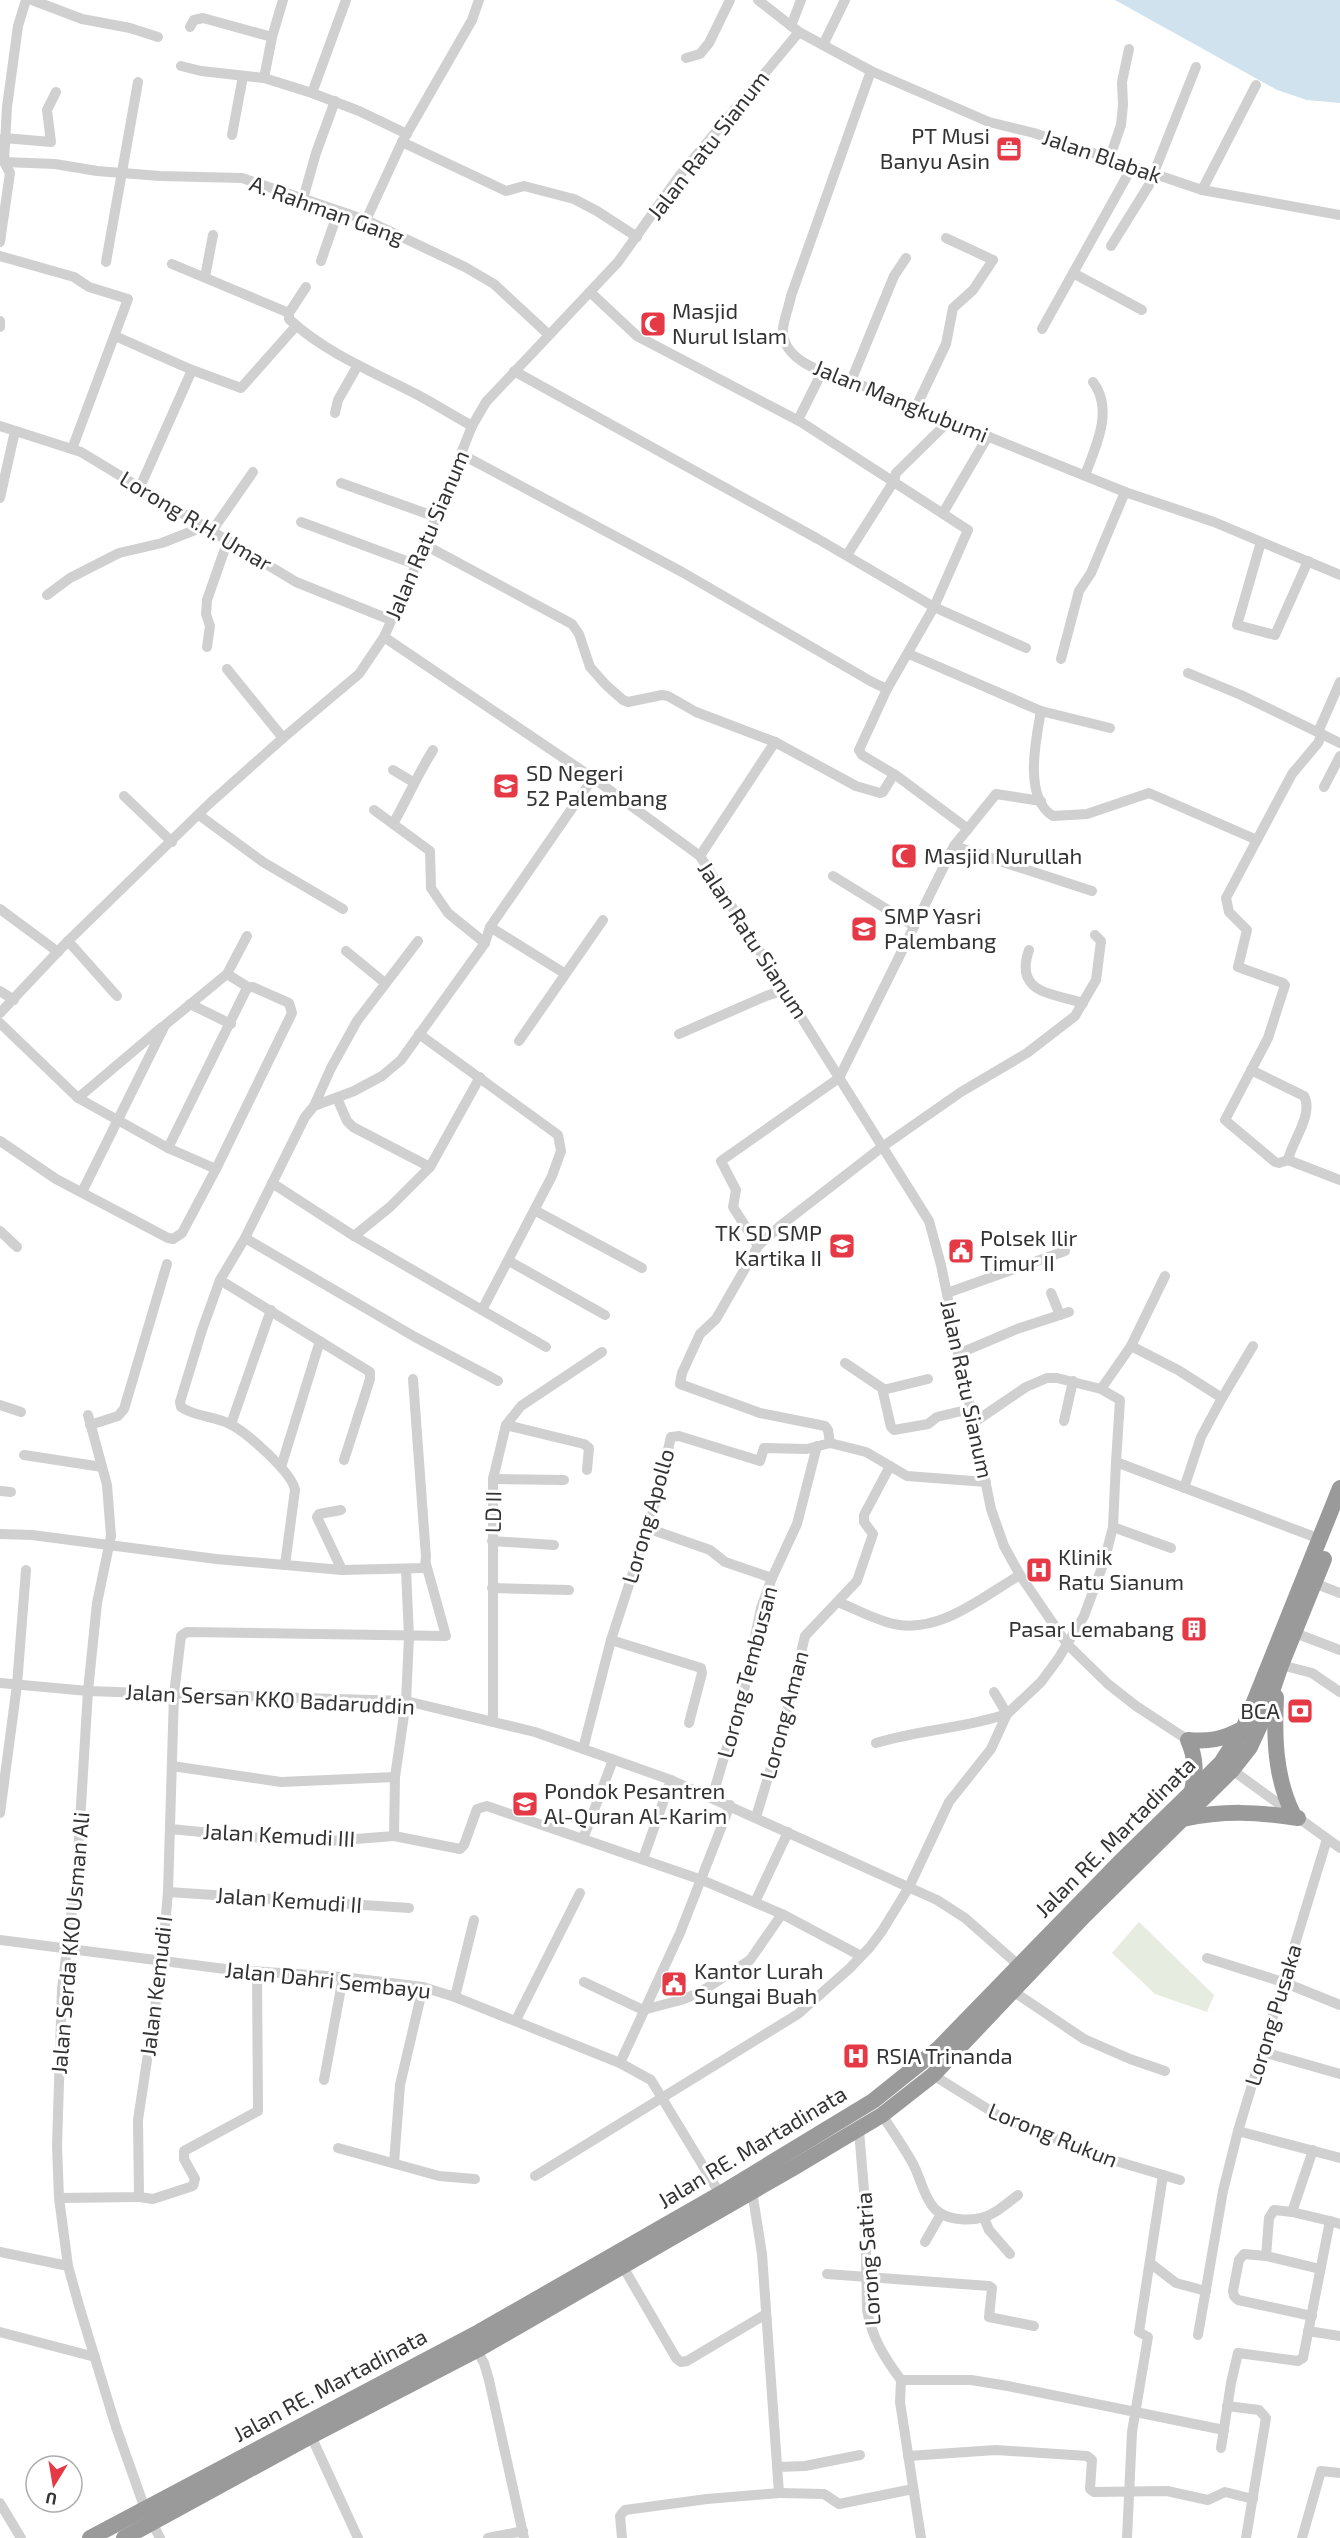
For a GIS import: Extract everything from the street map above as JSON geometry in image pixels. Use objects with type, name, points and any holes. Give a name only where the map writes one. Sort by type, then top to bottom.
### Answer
[{"type":"highway","name":"Jalan RE. Martadinata","points":[[90,2538],[152,2523],[723,2200],[895,2085],[938,2049],[1025,1971],[1192,1791],[1226,1766],[1244,1727],[1340,1488]]},
{"type":"highway","points":[[124,2538],[311,2436],[473,2343],[622,2265],[723,2200],[752,2191],[859,2130],[933,2075],[1014,1992],[1025,1971],[1183,1819],[1226,1766],[1257,1735],[1279,1672],[1340,1519]]},
{"type":"highway","points":[[1279,1672],[1277,1767],[1283,1794],[1295,1816]]},
{"type":"highway","points":[[1192,1791],[1196,1766],[1195,1755],[1188,1740],[1209,1741],[1227,1737],[1244,1727]]},
{"type":"highway","points":[[1183,1819],[1228,1812],[1295,1816]]},
{"type":"street","points":[[0,242],[10,173],[4,162],[3,108],[18,26],[26,0]]},
{"type":"street","points":[[33,0],[82,19],[130,28],[158,37]]},
{"type":"street","points":[[264,78],[272,37],[283,0]]},
{"type":"street","points":[[312,93],[345,0]]},
{"type":"street","points":[[366,220],[405,138],[472,20],[479,0]]},
{"type":"street","points":[[686,58],[700,54],[709,43],[730,0]]},
{"type":"street","name":"Jalan Blabak","points":[[758,0],[795,29],[871,71],[989,122],[1034,133],[1202,190],[1334,214]]},
{"type":"street","name":"Jalan Ratu Sianum","points":[[801,0],[795,29],[680,175],[637,237],[590,292],[486,402],[472,426],[417,565],[384,637],[593,778],[700,856],[929,1221],[947,1293],[996,1527],[1020,1575],[1067,1644],[1108,1684],[1136,1706],[1188,1740]]},
{"type":"street","points":[[823,45],[845,0]]},
{"type":"street","points":[[190,27],[194,20],[203,18],[272,37]]},
{"type":"street","points":[[1109,160],[1121,125],[1122,82],[1129,49]]},
{"type":"street","points":[[181,66],[264,78],[335,101],[506,191],[524,186],[574,199],[637,237]]},
{"type":"street","points":[[1111,246],[1145,193],[1196,67]]},
{"type":"street","name":"Jalan Mangkubumi","points":[[871,71],[791,296],[783,332],[790,350],[798,359],[822,372],[851,381],[1125,492],[1214,522],[1340,575]]},
{"type":"street","points":[[232,135],[243,76]]},
{"type":"street","points":[[106,262],[124,172],[138,82]]},
{"type":"street","points":[[1202,190],[1256,85]]},
{"type":"street","points":[[4,138],[51,142],[47,110],[56,92]]},
{"type":"street","points":[[303,199],[316,153],[335,101]]},
{"type":"street","name":"A. Rahman Gang","points":[[4,162],[56,164],[97,171],[160,176],[242,178],[366,220],[465,267],[494,284],[548,334]]},
{"type":"street","points":[[1042,329],[1132,168]]},
{"type":"street","points":[[321,261],[338,212]]},
{"type":"street","points":[[205,277],[213,235]]},
{"type":"street","points":[[916,407],[946,344],[953,308],[973,290],[993,260],[946,238]]},
{"type":"street","points":[[0,256],[74,277],[89,286],[127,298],[128,302],[72,449]]},
{"type":"street","points":[[851,381],[894,276],[906,258]]},
{"type":"street","points":[[172,264],[289,313]]},
{"type":"street","points":[[1073,273],[1142,310]]},
{"type":"street","points":[[306,287],[289,313],[289,319],[296,326],[358,365],[418,395],[472,426]]},
{"type":"street","points":[[590,292],[636,336],[798,420],[943,513],[968,532],[934,607],[887,689],[859,752],[894,774],[968,829]]},
{"type":"street","points":[[0,321],[0,327]]},
{"type":"street","points":[[115,336],[192,370],[241,388],[296,326]]},
{"type":"street","points":[[335,413],[338,400],[358,365]]},
{"type":"street","points":[[140,487],[192,370]]},
{"type":"street","points":[[514,371],[846,555],[934,607],[1026,648]]},
{"type":"street","points":[[798,420],[822,372]]},
{"type":"street","points":[[1085,475],[1102,423],[1102,399],[1093,382]]},
{"type":"street","points":[[846,555],[894,481],[896,473],[949,421]]},
{"type":"street","name":"Lorong R.H. Umar","points":[[0,426],[81,452],[296,582],[391,620]]},
{"type":"street","points":[[0,498],[15,431]]},
{"type":"street","points":[[943,513],[988,436]]},
{"type":"street","points":[[460,454],[682,572],[887,689]]},
{"type":"street","points":[[47,595],[70,578],[119,553],[209,529],[254,472]]},
{"type":"street","points":[[341,483],[436,517]]},
{"type":"street","points":[[1060,659],[1082,583],[1091,573],[1125,492]]},
{"type":"street","points":[[301,522],[417,565]]},
{"type":"street","points":[[207,647],[210,626],[206,614],[207,600],[228,540]]},
{"type":"street","points":[[1261,542],[1237,625],[1275,635],[1308,561]]},
{"type":"street","points":[[425,545],[572,624],[579,634],[590,667],[623,700],[628,702],[665,695],[696,712],[775,742],[856,786],[880,793],[883,792],[894,774]]},
{"type":"street","points":[[0,1013],[68,941],[199,815],[283,738],[359,674],[384,637]]},
{"type":"street","points":[[909,654],[1041,711],[1110,728]]},
{"type":"street","points":[[227,669],[283,738]]},
{"type":"street","points":[[1188,673],[1241,695],[1340,743]]},
{"type":"street","points":[[1340,682],[1318,743],[1292,774],[1226,898],[1226,907],[1229,912],[1247,930],[1237,965],[1283,982],[1285,985],[1273,1027],[1225,1120],[1275,1162],[1288,1160],[1340,1180]]},
{"type":"street","points":[[1041,711],[1033,753],[1036,787],[1047,812],[1053,816],[1087,814],[1149,793],[1257,840]]},
{"type":"street","points":[[700,856],[775,742]]},
{"type":"street","points":[[393,824],[408,798],[413,782],[433,750]]},
{"type":"street","points":[[1324,788],[1340,756]]},
{"type":"street","points":[[393,770],[413,782]]},
{"type":"street","points":[[314,1106],[337,1098],[382,1076],[401,1060],[485,942],[490,927],[593,778]]},
{"type":"street","points":[[758,1246],[733,1207],[736,1190],[721,1161],[839,1078],[954,846],[996,794],[1041,801]]},
{"type":"street","points":[[124,796],[172,842]]},
{"type":"street","points":[[374,810],[430,850],[430,888],[448,913],[485,942]]},
{"type":"street","points":[[199,815],[263,862],[343,909]]},
{"type":"street","points":[[954,846],[1092,891]]},
{"type":"street","points":[[833,876],[914,926]]},
{"type":"street","points":[[0,909],[58,952]]},
{"type":"street","points":[[519,1041],[564,973],[603,920]]},
{"type":"street","points":[[490,927],[564,973]]},
{"type":"street","points":[[830,1443],[825,1426],[760,1413],[679,1382],[700,1334],[716,1319],[758,1246],[780,1226],[882,1147],[961,1092],[1027,1053],[1075,1016],[1095,983],[1100,964],[1101,941],[1095,935]]},
{"type":"street","points":[[78,1098],[227,974],[247,936]]},
{"type":"street","points":[[68,941],[117,996]]},
{"type":"street","points":[[285,1565],[294,1484],[281,1467],[231,1424],[181,1407],[180,1402],[220,1280],[245,1238],[301,1122],[314,1106],[357,1021],[418,941]]},
{"type":"street","points":[[1029,950],[1024,964],[1025,976],[1030,984],[1083,1003]]},
{"type":"street","points":[[346,951],[385,983]]},
{"type":"street","points":[[0,1141],[56,1179],[168,1238],[173,1239],[182,1233],[292,1013],[289,1003],[253,987],[248,987],[227,974]]},
{"type":"street","points":[[168,1148],[248,987]]},
{"type":"street","points":[[679,1034],[785,990]]},
{"type":"street","points":[[0,991],[14,1000]]},
{"type":"street","points":[[190,1004],[231,1023]]},
{"type":"street","points":[[0,1023],[78,1098],[168,1148],[216,1169]]},
{"type":"street","points":[[82,1192],[119,1122],[165,1025]]},
{"type":"street","points":[[419,1034],[558,1135],[561,1140],[561,1151],[536,1211],[482,1310]]},
{"type":"street","points":[[1251,1070],[1304,1096],[1308,1102],[1288,1160]]},
{"type":"street","points":[[354,1236],[390,1207],[430,1167],[480,1077]]},
{"type":"street","points":[[337,1098],[353,1127],[430,1167]]},
{"type":"street","points":[[272,1183],[354,1236],[546,1347]]},
{"type":"street","points":[[536,1211],[642,1268]]},
{"type":"street","points":[[0,1231],[17,1247]]},
{"type":"street","points":[[245,1238],[415,1337],[498,1381]]},
{"type":"street","points":[[947,1293],[1065,1251]]},
{"type":"street","points":[[509,1261],[605,1315]]},
{"type":"street","name":"Jalan Serda KKO Usman Ali","points":[[152,2523],[95,2357],[68,2266],[59,2198],[59,2062],[65,1949],[77,1870],[88,1690],[97,1603],[111,1536],[109,1505],[102,1467],[89,1420],[118,1416],[123,1412],[167,1264]]},
{"type":"street","points":[[1101,1389],[1131,1346],[1165,1276]]},
{"type":"street","points":[[220,1280],[370,1374],[344,1460]]},
{"type":"street","points":[[958,1354],[1017,1329],[1064,1314],[1052,1293]]},
{"type":"street","points":[[231,1424],[271,1310]]},
{"type":"street","points":[[281,1467],[320,1341]]},
{"type":"street","points":[[1131,1346],[1178,1370],[1222,1398]]},
{"type":"street","points":[[1184,1488],[1201,1437],[1253,1346]]},
{"type":"street","name":"LD II","points":[[493,1722],[493,1479],[506,1425],[521,1406],[602,1352]]},
{"type":"street","points":[[845,1363],[883,1390],[891,1427],[894,1430],[928,1424],[937,1417],[970,1409]]},
{"type":"street","points":[[535,2176],[798,2014],[861,1956],[882,1931],[909,1887],[949,1802],[992,1749],[1007,1714],[1041,1682],[1067,1644],[1094,1592],[1113,1527],[1120,1400],[1101,1389],[1058,1378],[1038,1380],[973,1423]]},
{"type":"street","points":[[0,1534],[32,1535],[109,1546],[342,1570],[423,1568],[426,1564],[413,1379]]},
{"type":"street","points":[[883,1390],[928,1379]]},
{"type":"street","points":[[1064,1421],[1073,1382]]},
{"type":"street","points":[[0,1406],[21,1412]]},
{"type":"street","points":[[506,1425],[584,1444],[589,1448],[587,1470]]},
{"type":"street","name":"Lorong Apollo","points":[[583,1749],[611,1640],[647,1528],[673,1436],[760,1461],[764,1448],[796,1449],[817,1446]]},
{"type":"street","points":[[817,1446],[830,1443],[866,1452],[908,1476],[986,1482]]},
{"type":"street","name":"Lorong Tembusan","points":[[712,1798],[745,1686],[761,1608],[797,1524],[817,1446]]},
{"type":"street","points":[[24,1455],[102,1467]]},
{"type":"street","points":[[1116,1462],[1320,1539]]},
{"type":"street","name":"Lorong Aman","points":[[756,1817],[783,1728],[805,1636],[861,1574],[873,1534],[864,1522],[864,1515],[890,1466]]},
{"type":"street","points":[[493,1479],[564,1480]]},
{"type":"street","points":[[340,1510],[319,1514],[318,1517],[342,1570]]},
{"type":"street","points":[[1113,1527],[1171,1548]]},
{"type":"street","points":[[647,1528],[710,1550],[725,1562],[772,1578]]},
{"type":"street","points":[[492,1541],[554,1545]]},
{"type":"street","name":"Jalan Kemudi I","points":[[139,2197],[137,2132],[162,1961],[171,1829],[174,1694],[182,1634],[187,1632],[446,1636],[426,1564]]},
{"type":"street","points":[[0,1813],[17,1685],[26,1570]]},
{"type":"street","points":[[394,1836],[395,1777],[406,1701],[409,1637],[406,1570]]},
{"type":"street","points":[[838,1602],[893,1624],[921,1626],[946,1619],[1020,1575]]},
{"type":"street","points":[[1314,1583],[1340,1593]]},
{"type":"street","points":[[492,1588],[569,1590]]},
{"type":"street","points":[[1295,1633],[1340,1650]]},
{"type":"street","points":[[611,1640],[701,1668],[702,1673],[689,1723]]},
{"type":"street","points":[[1279,1672],[1312,1673],[1340,1692]]},
{"type":"street","name":"Jalan Sersan KKO Badaruddin","points":[[0,1683],[174,1694],[406,1701],[535,1731],[671,1780],[937,1900],[964,1918],[1025,1971]]},
{"type":"street","points":[[994,1692],[1007,1714]]},
{"type":"street","points":[[876,1743],[916,1733],[972,1724],[1007,1714]]},
{"type":"street","points":[[613,1760],[583,1839],[702,1880],[782,1914],[861,1956]]},
{"type":"street","points":[[172,1766],[281,1782],[395,1777]]},
{"type":"street","points":[[1226,1766],[1340,1848]]},
{"type":"street","points":[[643,1859],[671,1780]]},
{"type":"street","points":[[620,2063],[702,1880],[730,1805]]},
{"type":"street","name":"Jalan Kemudi III","points":[[171,1829],[281,1840],[330,1841],[394,1836],[460,1849],[464,1845],[475,1812],[483,1806],[583,1839]]},
{"type":"street","points":[[754,1902],[788,1832]]},
{"type":"street","name":"Lorong Pusaka","points":[[1206,2291],[1223,2192],[1238,2130],[1327,1839]]},
{"type":"street","name":"Jalan Kemudi II","points":[[168,1892],[409,1908]]},
{"type":"street","points":[[516,2020],[580,1893]]},
{"type":"street","points":[[584,1982],[643,2010],[690,1997],[741,1968],[758,1951],[782,1914]]},
{"type":"street","points":[[455,1997],[474,1920]]},
{"type":"street","name":"Jalan Dahri Sembayu","points":[[0,1940],[162,1961],[343,1977],[423,1987],[455,1997],[620,2063],[651,2080],[663,2096],[723,2200]]},
{"type":"street","points":[[1207,1958],[1339,2002]]},
{"type":"street","points":[[59,2198],[139,2197],[153,2199],[192,2186],[195,2179],[184,2159],[184,2151],[258,2111],[257,1971]]},
{"type":"street","points":[[324,2080],[343,1977]]},
{"type":"street","points":[[394,2163],[400,2085],[423,1987]]},
{"type":"street","points":[[1014,1992],[1084,2039],[1122,2056],[1165,2071]]},
{"type":"street","points":[[1263,2052],[1340,2074]]},
{"type":"street","name":"Lorong Rukun","points":[[933,2075],[999,2116],[1100,2156],[1180,2180]]},
{"type":"street","points":[[882,2115],[912,2162],[925,2195],[933,2208],[941,2214],[967,2219],[984,2218],[1017,2195]]},
{"type":"street","name":"Lorong Satria","points":[[859,2130],[865,2203],[867,2310],[874,2339],[901,2380]]},
{"type":"street","points":[[1238,2130],[1340,2158]]},
{"type":"street","points":[[338,2148],[439,2176],[475,2179]]},
{"type":"street","points":[[1292,2212],[1313,2150]]},
{"type":"street","points":[[1127,2538],[1130,2450],[1148,2340],[1148,2336],[1139,2332],[1163,2175]]},
{"type":"street","points":[[752,2191],[762,2254],[778,2493]]},
{"type":"street","points":[[1221,2448],[1238,2353],[1298,2361],[1304,2358],[1320,2269],[1335,2222],[1274,2210],[1271,2214],[1266,2256]]},
{"type":"street","points":[[925,2242],[941,2214]]},
{"type":"street","points":[[984,2218],[989,2230],[1010,2254]]},
{"type":"street","points":[[0,2252],[68,2266]]},
{"type":"street","points":[[1312,2316],[1238,2300],[1234,2296],[1241,2256],[1249,2253],[1320,2269]]},
{"type":"street","points":[[1150,2263],[1176,2283],[1206,2291],[1198,2335]]},
{"type":"street","points":[[622,2265],[676,2358],[681,2362],[687,2361],[766,2314]]},
{"type":"street","points":[[827,2274],[989,2286],[992,2288],[989,2317],[1034,2326]]},
{"type":"street","points":[[1308,2331],[1340,2336]]},
{"type":"street","points":[[0,2332],[95,2357]]},
{"type":"street","points":[[473,2343],[487,2370],[524,2534],[488,2538]]},
{"type":"street","points":[[921,2538],[900,2402],[901,2380],[971,2380],[1224,2430]]},
{"type":"street","points":[[1227,2406],[1259,2410],[1266,2418],[1246,2538]]},
{"type":"street","points":[[311,2436],[358,2538]]},
{"type":"street","points":[[908,2457],[996,2450],[1087,2456],[1092,2460],[1091,2491],[1167,2491],[1208,2500],[1225,2493],[1253,2499]]},
{"type":"street","points":[[777,2467],[805,2466],[860,2455]]},
{"type":"street","points":[[1302,2538],[1321,2470],[1340,2473]]},
{"type":"street","points":[[622,2538],[620,2519],[624,2510],[715,2498],[778,2493],[824,2494],[839,2504],[913,2489]]},
{"type":"street","points":[[0,2502],[21,2538]]},
{"type":"shaded area","points":[[1139,1922],[1214,1995],[1207,2012],[1155,1994],[1112,1953]]},
{"type":"water","points":[[1115,0],[1340,0],[1340,103],[1307,100],[1277,90]]},
{"type":"place","name":"PT Musi Banyu Asin","points":[[1009,149]]},
{"type":"place","name":"Masjid Nurul Islam","points":[[653,324]]},
{"type":"place","name":"SD Negeri 52 Palembang","points":[[506,786]]},
{"type":"place","name":"Masjid Nurullah","points":[[904,856]]},
{"type":"place","name":"SMP Yasri Palembang","points":[[864,929]]},
{"type":"place","name":"TK SD SMP Kartika II","points":[[842,1246]]},
{"type":"place","name":"Polsek Ilir Timur II","points":[[961,1251]]},
{"type":"place","name":"Klinik Ratu Sianum","points":[[1039,1570]]},
{"type":"place","name":"Pasar Lemabang","points":[[1194,1629]]},
{"type":"place","name":"BCA","points":[[1300,1711]]},
{"type":"place","name":"Pondok Pesantren Al-Quran Al-Karim","points":[[525,1804]]},
{"type":"place","name":"Kantor Lurah Sungai Buah","points":[[674,1984]]},
{"type":"place","name":"RSIA Trinanda","points":[[856,2056]]}]
